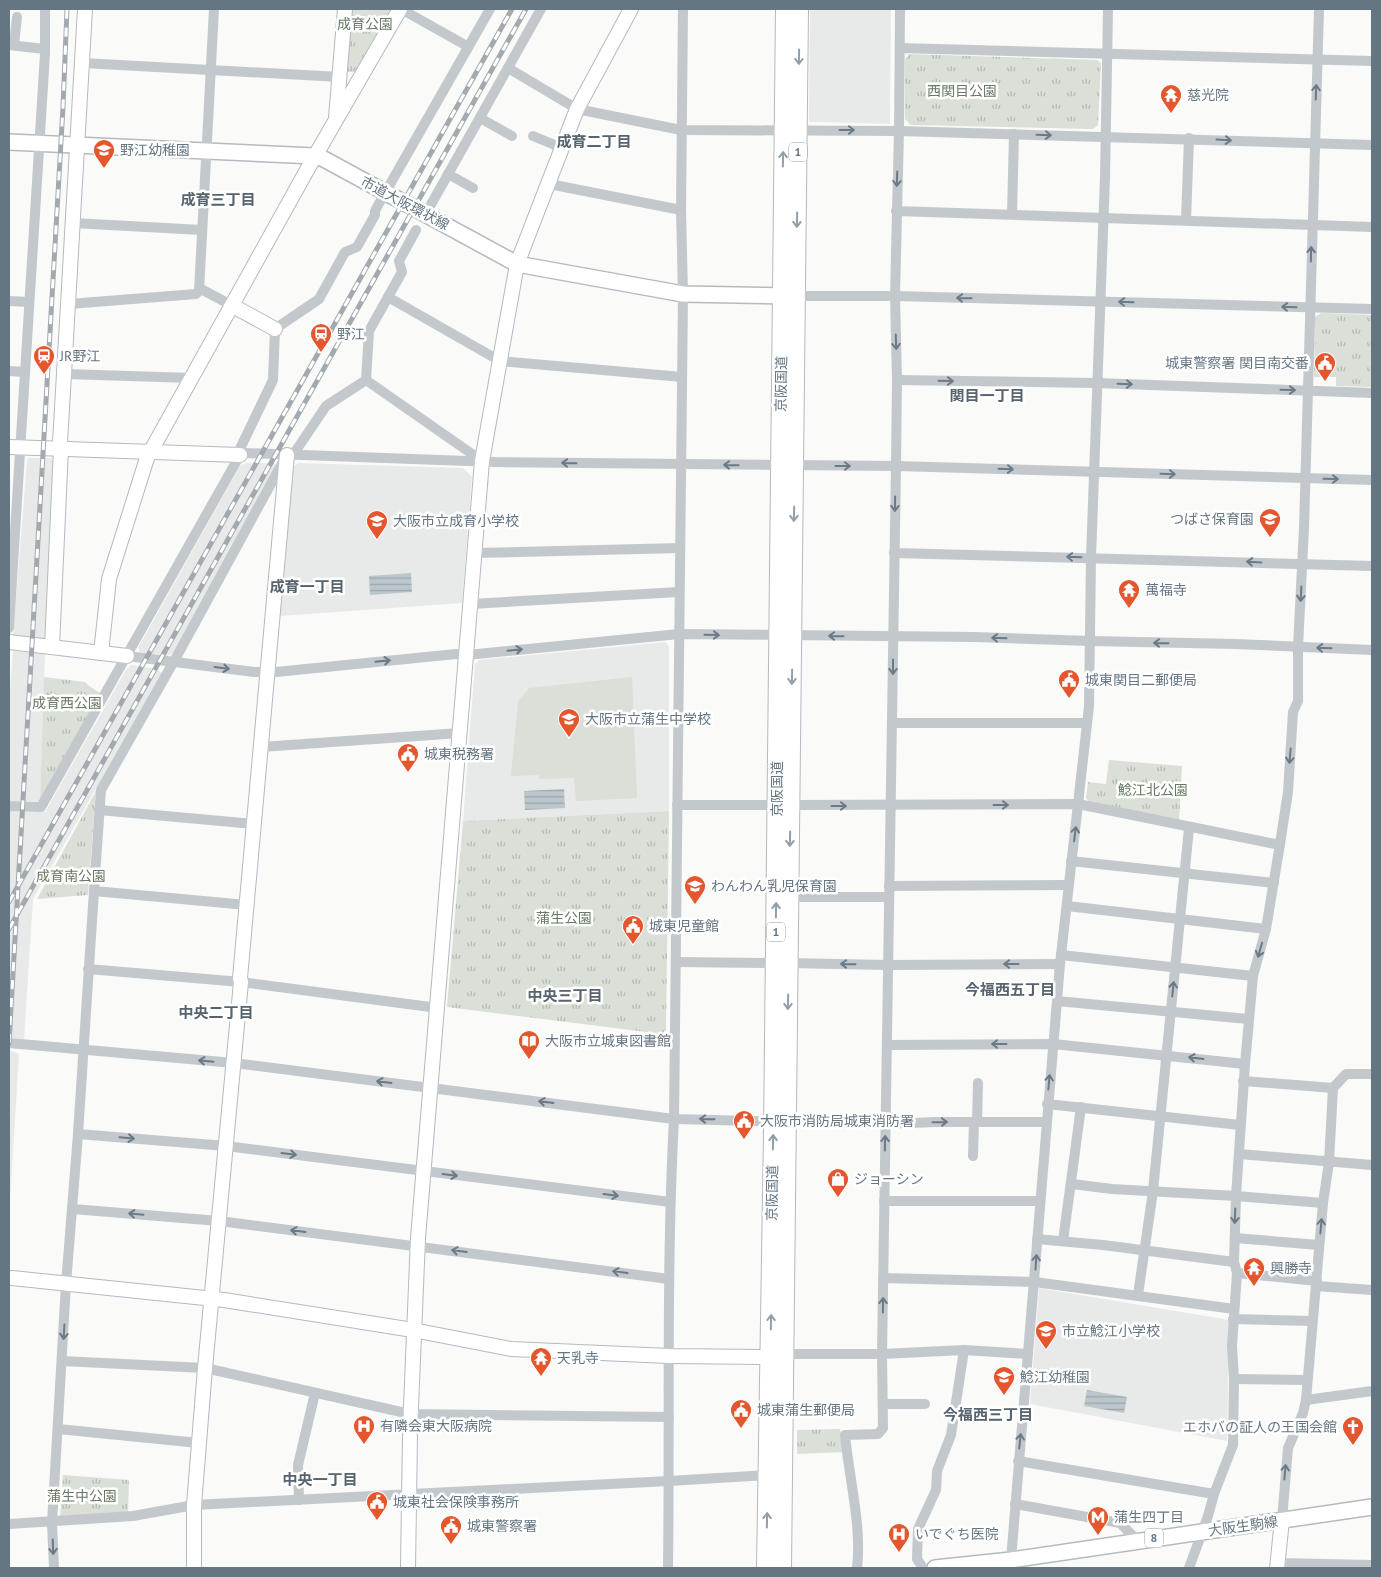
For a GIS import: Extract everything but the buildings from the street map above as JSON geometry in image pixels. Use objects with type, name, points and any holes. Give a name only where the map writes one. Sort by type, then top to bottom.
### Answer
[{"type":"highway","name":"京阪国道","points":[[785,9],[791,130]]},
{"type":"highway","name":"京阪国道","points":[[782,1568],[777,1356],[791,130],[799,9]]},
{"type":"highway","name":"京阪国道","points":[[782,963],[789,898],[784,805]]},
{"type":"highway","name":"京阪国道","points":[[766,1568],[767,1475],[777,1356]]},
{"type":"main road","name":"市道大阪環状線","points":[[9,142],[315,156],[322,158],[517,264],[683,294],[789,296]]},
{"type":"main road","name":"大阪生駒線","points":[[935,1568],[1011,1560],[1372,1507]]},
{"type":"street","points":[[9,628],[15,447],[25,372],[45,49],[45,9]]},
{"type":"street","points":[[52,647],[64,374],[85,9]]},
{"type":"street","points":[[69,304],[196,294],[199,289],[214,9]]},
{"type":"street","points":[[335,123],[345,9]]},
{"type":"street","points":[[101,653],[109,579],[147,458],[315,156],[401,9],[467,46]]},
{"type":"street","points":[[389,186],[467,46],[490,9]]},
{"type":"street","points":[[429,208],[541,9]]},
{"type":"street","points":[[408,1568],[410,1414],[418,1245],[482,461],[517,264],[578,109],[631,9]]},
{"type":"street","points":[[668,1568],[669,1279],[674,1119],[683,294],[681,130],[683,9]]},
{"type":"street","points":[[857,1568],[858,1555],[854,1500],[848,1471],[845,1435],[878,1434],[883,1428],[885,1124],[892,806],[897,380],[894,296],[899,131],[900,9]]},
{"type":"street","points":[[1011,1560],[1014,1504],[1035,1282],[1047,1104],[1060,960],[1088,723],[1091,557],[1103,219],[1108,9]]},
{"type":"street","points":[[1189,1568],[1233,1445],[1234,1379],[1232,1346],[1237,1273],[1234,1262],[1234,1238],[1244,1064],[1252,976],[1266,929],[1274,883],[1288,792],[1293,712],[1298,701],[1298,647],[1303,565],[1319,9]]},
{"type":"street","points":[[17,17],[11,45],[45,49]]},
{"type":"street","points":[[900,48],[1372,61]]},
{"type":"street","points":[[83,64],[340,77]]},
{"type":"street","points":[[508,68],[578,109],[681,130],[899,131],[1190,138],[1372,145]]},
{"type":"street","points":[[480,118],[512,136]]},
{"type":"street","points":[[1012,214],[1014,134]]},
{"type":"street","points":[[532,136],[562,148]]},
{"type":"street","points":[[1186,220],[1190,138]]},
{"type":"street","points":[[448,174],[472,188]]},
{"type":"street","points":[[549,184],[681,210]]},
{"type":"street","points":[[275,329],[319,299],[345,252],[358,247],[382,198]]},
{"type":"street","points":[[896,211],[1372,227]]},
{"type":"street","points":[[74,223],[202,230]]},
{"type":"street","points":[[366,380],[369,331],[402,272],[399,261],[416,230]]},
{"type":"street","points":[[199,289],[275,329]]},
{"type":"street","points":[[789,296],[894,296],[1372,309]]},
{"type":"street","points":[[388,297],[500,361],[682,378]]},
{"type":"street","points":[[9,301],[29,302]]},
{"type":"street","points":[[9,806],[41,807],[127,656],[238,455],[273,380],[275,329]]},
{"type":"street","points":[[9,371],[25,372]]},
{"type":"street","points":[[64,374],[192,378]]},
{"type":"street","points":[[54,1568],[52,1523],[66,1284],[84,1050],[100,790],[290,455],[326,406],[366,380]]},
{"type":"street","points":[[366,380],[482,461]]},
{"type":"street","points":[[897,380],[1096,383],[1372,393]]},
{"type":"street","points":[[15,447],[482,461],[896,466],[1372,480]]},
{"type":"street","points":[[194,1568],[194,1504],[205,1368],[234,1063],[267,672],[290,455]]},
{"type":"street","points":[[475,553],[680,548]]},
{"type":"street","points":[[894,553],[1372,566]]},
{"type":"street","points":[[471,604],[679,592]]},
{"type":"street","points":[[9,642],[267,672],[679,634],[975,637],[1236,644],[1372,650]]},
{"type":"street","points":[[893,723],[1088,723]]},
{"type":"street","points":[[261,747],[460,733]]},
{"type":"street","points":[[677,805],[892,806],[1078,804],[1280,845]]},
{"type":"street","points":[[99,810],[254,824]]},
{"type":"street","points":[[1138,1296],[1153,1192],[1189,828]]},
{"type":"street","points":[[1071,861],[1274,883]]},
{"type":"street","points":[[789,898],[889,891],[1069,885]]},
{"type":"street","points":[[94,891],[247,905]]},
{"type":"street","points":[[1067,906],[1266,929]]},
{"type":"street","points":[[676,962],[888,965],[1060,960],[1175,968],[1252,976]]},
{"type":"street","points":[[88,969],[241,982],[438,1008]]},
{"type":"street","points":[[1057,1001],[1248,1019]]},
{"type":"street","points":[[9,1043],[234,1063],[674,1119],[885,1124],[1046,1122]]},
{"type":"street","points":[[887,1045],[1053,1044],[1244,1064]]},
{"type":"street","points":[[1372,1074],[1346,1074],[1333,1088],[1329,1162],[1323,1203],[1306,1400],[1304,1413],[1288,1448],[1277,1565],[1372,1565]]},
{"type":"street","points":[[1243,1081],[1333,1088]]},
{"type":"street","points":[[973,1156],[978,1083]]},
{"type":"street","points":[[1047,1104],[1240,1125]]},
{"type":"street","points":[[1063,1241],[1081,1107]]},
{"type":"street","points":[[78,1134],[226,1146],[670,1202]]},
{"type":"street","points":[[1239,1154],[1372,1165]]},
{"type":"street","points":[[1072,1184],[1112,1189],[1323,1203]]},
{"type":"street","points":[[884,1201],[1040,1201]]},
{"type":"street","points":[[73,1209],[219,1221],[418,1245],[669,1279]]},
{"type":"street","points":[[1234,1238],[1319,1245]]},
{"type":"street","points":[[1038,1239],[1234,1262]]},
{"type":"street","points":[[1237,1273],[1372,1290]]},
{"type":"street","points":[[10,1278],[212,1298],[413,1330],[511,1349],[669,1356],[882,1354],[964,1350],[1028,1354]]},
{"type":"street","points":[[883,1278],[1035,1282],[1138,1296],[1234,1314],[1312,1321]]},
{"type":"street","points":[[923,1568],[917,1559],[918,1529],[936,1490],[937,1471],[951,1435],[964,1350]]},
{"type":"street","points":[[62,1361],[205,1368],[410,1414],[669,1418]]},
{"type":"street","points":[[1234,1379],[1307,1380]]},
{"type":"street","points":[[1306,1400],[1372,1391]]},
{"type":"street","points":[[299,1500],[298,1465],[315,1393]]},
{"type":"street","points":[[883,1404],[925,1404]]},
{"type":"street","points":[[58,1429],[199,1442]]},
{"type":"street","points":[[1018,1461],[1214,1494]]},
{"type":"street","points":[[9,1524],[52,1523],[133,1516],[194,1504],[767,1475]]},
{"type":"street","points":[[1014,1504],[1120,1523],[1137,1540]]},
{"type":"shaded area","points":[[810,9],[891,9],[890,124],[809,122]]},
{"type":"shaded area","points":[[29,458],[50,458],[54,460],[46,635],[42,640],[13,638],[27,460]]},
{"type":"shaded area","points":[[246,463],[274,463],[276,466],[173,653],[167,656],[138,652],[140,650],[138,648],[240,466]]},
{"type":"shaded area","name":"大阪市立成育小学校","points":[[298,463],[463,468],[472,477],[462,603],[280,616],[293,467]]},
{"type":"shaded area","points":[[411,573],[412,592],[370,595],[369,576]]},
{"type":"shaded area","name":"大阪市立蒲生中学校","points":[[666,642],[669,647],[669,811],[463,821],[475,664],[479,660]]},
{"type":"shaded area","points":[[13,651],[45,654],[40,801],[9,801],[9,702]]},
{"type":"shaded area","points":[[131,665],[159,669],[162,673],[33,899],[24,1039],[9,1038],[9,811],[45,812],[126,670]]},
{"type":"shaded area","points":[[564,789],[565,808],[525,810],[524,791]]},
{"type":"shaded area","points":[[9,1050],[19,1054],[9,1216]]},
{"type":"shaded area","points":[[1039,1288],[1229,1320],[1227,1441],[1030,1404]]},
{"type":"shaded area","points":[[1087,1390],[1127,1397],[1124,1413],[1084,1406]]},
{"type":"green space","name":"成育公園","points":[[352,9],[391,9],[355,72],[346,72]]},
{"type":"green space","name":"西関目公園","points":[[909,54],[1097,60],[1101,63],[1098,125],[1093,129],[911,125],[905,119],[905,60]]},
{"type":"green space","points":[[1321,313],[1372,315],[1372,387],[1336,386],[1336,377],[1314,377],[1315,317]]},
{"type":"green space","name":"成育西公園","points":[[44,677],[85,682],[100,693],[40,801]]},
{"type":"green space","points":[[632,677],[637,798],[576,801],[574,778],[539,779],[539,775],[511,776],[518,702],[529,688]]},
{"type":"green space","name":"鯰江北公園","points":[[1109,760],[1182,766],[1179,822],[1089,802],[1086,798],[1088,782],[1106,784]]},
{"type":"green space","name":"成育南公園","points":[[96,791],[88,895],[37,899]]},
{"type":"green space","name":"蒲生公園","points":[[669,811],[666,1030],[662,1034],[447,1007],[463,821]]},
{"type":"green space","points":[[840,1429],[845,1452],[797,1454],[797,1430]]},
{"type":"green space","name":"蒲生中公園","points":[[63,1475],[129,1480],[128,1513],[60,1517]]},
{"type":"railway","points":[[9,1043],[67,9]]},
{"type":"railway","points":[[9,902],[512,9]]},
{"type":"railway","points":[[9,929],[526,9]]},
{"type":"place","name":"慈光院","points":[[1171,114]]},
{"type":"place","name":"野江幼稚園","points":[[104,169]]},
{"type":"place","name":"野江","points":[[321,353]]},
{"type":"place","name":"JR野江","points":[[44,375]]},
{"type":"place","name":"城東警察署 関目南交番","points":[[1325,382]]},
{"type":"place","name":"つばさ保育園","points":[[1270,538]]},
{"type":"place","name":"大阪市立成育小学校","points":[[377,540]]},
{"type":"place","name":"萬福寺","points":[[1129,609]]},
{"type":"place","name":"城東関目二郵便局","points":[[1069,699]]},
{"type":"place","name":"大阪市立蒲生中学校","points":[[569,738]]},
{"type":"place","name":"城東税務署","points":[[408,773]]},
{"type":"place","name":"わんわん乳児保育園","points":[[695,905]]},
{"type":"place","name":"城東児童館","points":[[633,945]]},
{"type":"place","name":"大阪市立城東図書館","points":[[529,1060]]},
{"type":"place","name":"大阪市消防局城東消防署","points":[[744,1140]]},
{"type":"place","name":"ジョーシン","points":[[838,1198]]},
{"type":"place","name":"興勝寺","points":[[1254,1287]]},
{"type":"place","name":"市立鯰江小学校","points":[[1046,1350]]},
{"type":"place","name":"天乳寺","points":[[541,1377]]},
{"type":"place","name":"鯰江幼稚園","points":[[1004,1396]]},
{"type":"place","name":"城東蒲生郵便局","points":[[741,1429]]},
{"type":"place","name":"有隣会東大阪病院","points":[[364,1445]]},
{"type":"place","name":"エホバの証人の王国会館","points":[[1353,1446]]},
{"type":"place","name":"城東社会保険事務所","points":[[377,1521]]},
{"type":"place","name":"蒲生四丁目","points":[[1098,1536]]},
{"type":"place","name":"城東警察署","points":[[451,1545]]},
{"type":"place","name":"いでぐち医院","points":[[899,1553]]},
{"type":"district","name":"成育二丁目","points":[[594,142]]},
{"type":"district","name":"成育三丁目","points":[[218,200]]},
{"type":"district","name":"関目一丁目","points":[[987,396]]},
{"type":"district","name":"成育一丁目","points":[[307,587]]},
{"type":"district","name":"今福西五丁目","points":[[1010,990]]},
{"type":"district","name":"中央三丁目","points":[[565,996]]},
{"type":"district","name":"中央二丁目","points":[[216,1013]]},
{"type":"district","name":"今福西三丁目","points":[[988,1415]]},
{"type":"district","name":"中央一丁目","points":[[320,1480]]}]
